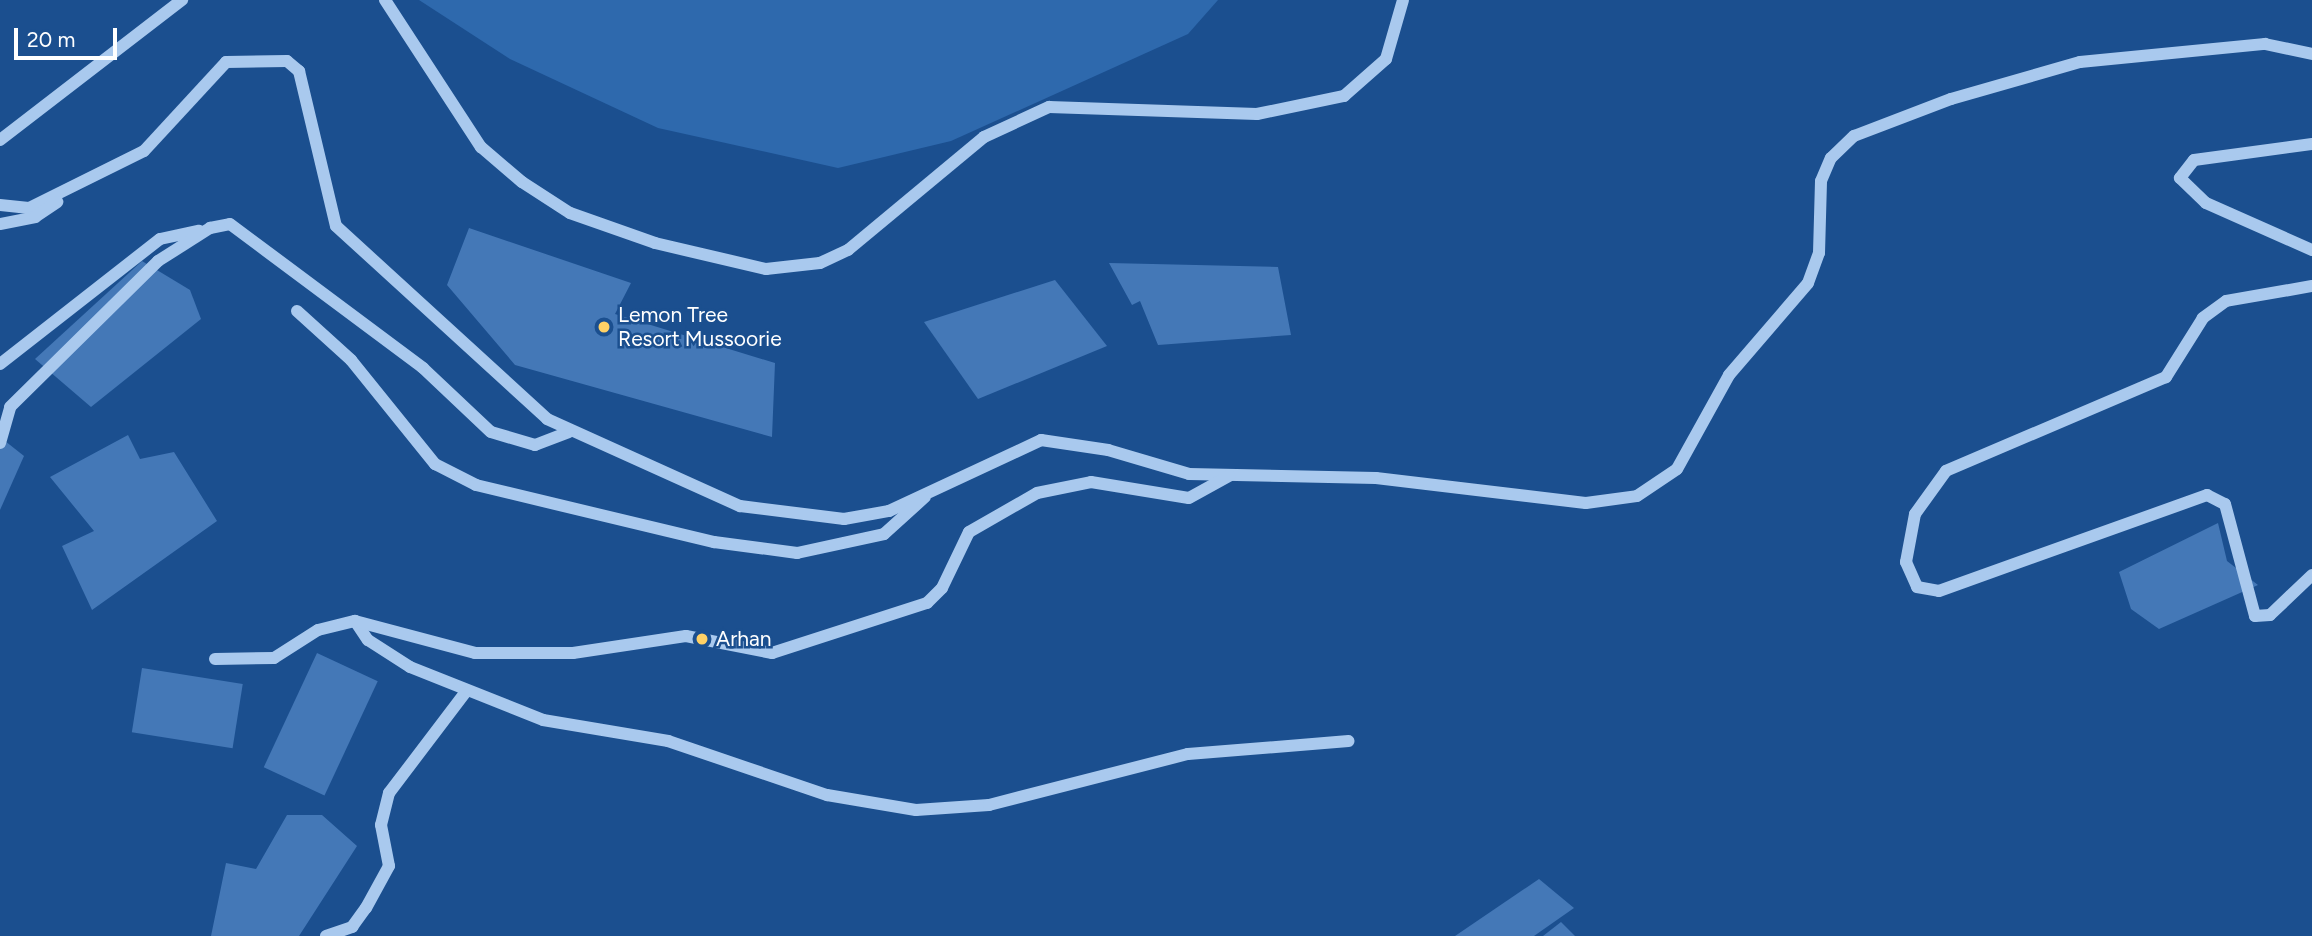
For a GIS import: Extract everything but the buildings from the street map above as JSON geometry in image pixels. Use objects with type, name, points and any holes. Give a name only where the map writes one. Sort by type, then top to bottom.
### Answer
[{"type":"street","points":[[0,140],[182,0]]},
{"type":"street","points":[[385,0],[481,147],[522,182],[570,213],[654,243],[766,268],[820,262],[848,250],[984,136],[1049,107],[1257,114],[1344,96],[1386,59],[1403,0]]},
{"type":"street","points":[[0,205],[29,208],[144,151],[226,62],[287,61],[299,71],[336,226],[527,402],[569,432],[740,506],[794,517],[844,519],[889,511],[1041,440],[1108,450],[1189,474],[1376,478],[1586,503],[1637,496],[1677,469],[1729,375],[1808,283],[1819,253],[1821,181],[1830,158],[1854,136],[1951,99],[2080,62],[2264,44],[2312,54]]},
{"type":"street","points":[[2312,144],[2194,160],[2180,178],[2206,204],[2312,250]]},
{"type":"street","points":[[0,225],[35,217],[80,184]]},
{"type":"street","points":[[0,364],[160,239],[230,225],[252,236],[423,368],[491,432],[535,445],[569,432]]},
{"type":"street","points":[[0,443],[10,407],[158,261],[210,228]]},
{"type":"street","points":[[2312,286],[2226,301],[2203,318],[2166,377],[1946,471],[1915,514],[1906,562],[1917,587],[1939,591],[2207,495],[2225,504],[2250,612],[2270,615],[2312,575]]},
{"type":"street","points":[[297,311],[351,360],[435,464],[476,485],[714,542],[797,553],[884,534],[930,492]]},
{"type":"street","points":[[215,659],[274,658],[318,630],[355,621],[475,653],[573,653],[686,636],[772,653],[928,603],[942,588],[969,532],[1037,493],[1101,482],[1189,498],[1229,476]]},
{"type":"street","points":[[355,621],[380,650],[465,692],[583,730],[700,749],[827,795],[916,810],[989,805],[1188,754],[1348,741]]},
{"type":"street","points":[[326,936],[352,927],[366,908],[389,866],[381,825],[389,793],[465,692]]},
{"type":"shaded area","points":[[419,0],[1218,0],[1188,34],[951,141],[838,168],[658,128],[510,59]]},
{"type":"place","name":"Lemon Tree Resort Mussoorie","points":[[604,327]]},
{"type":"place","name":"Arhan","points":[[702,639]]}]
